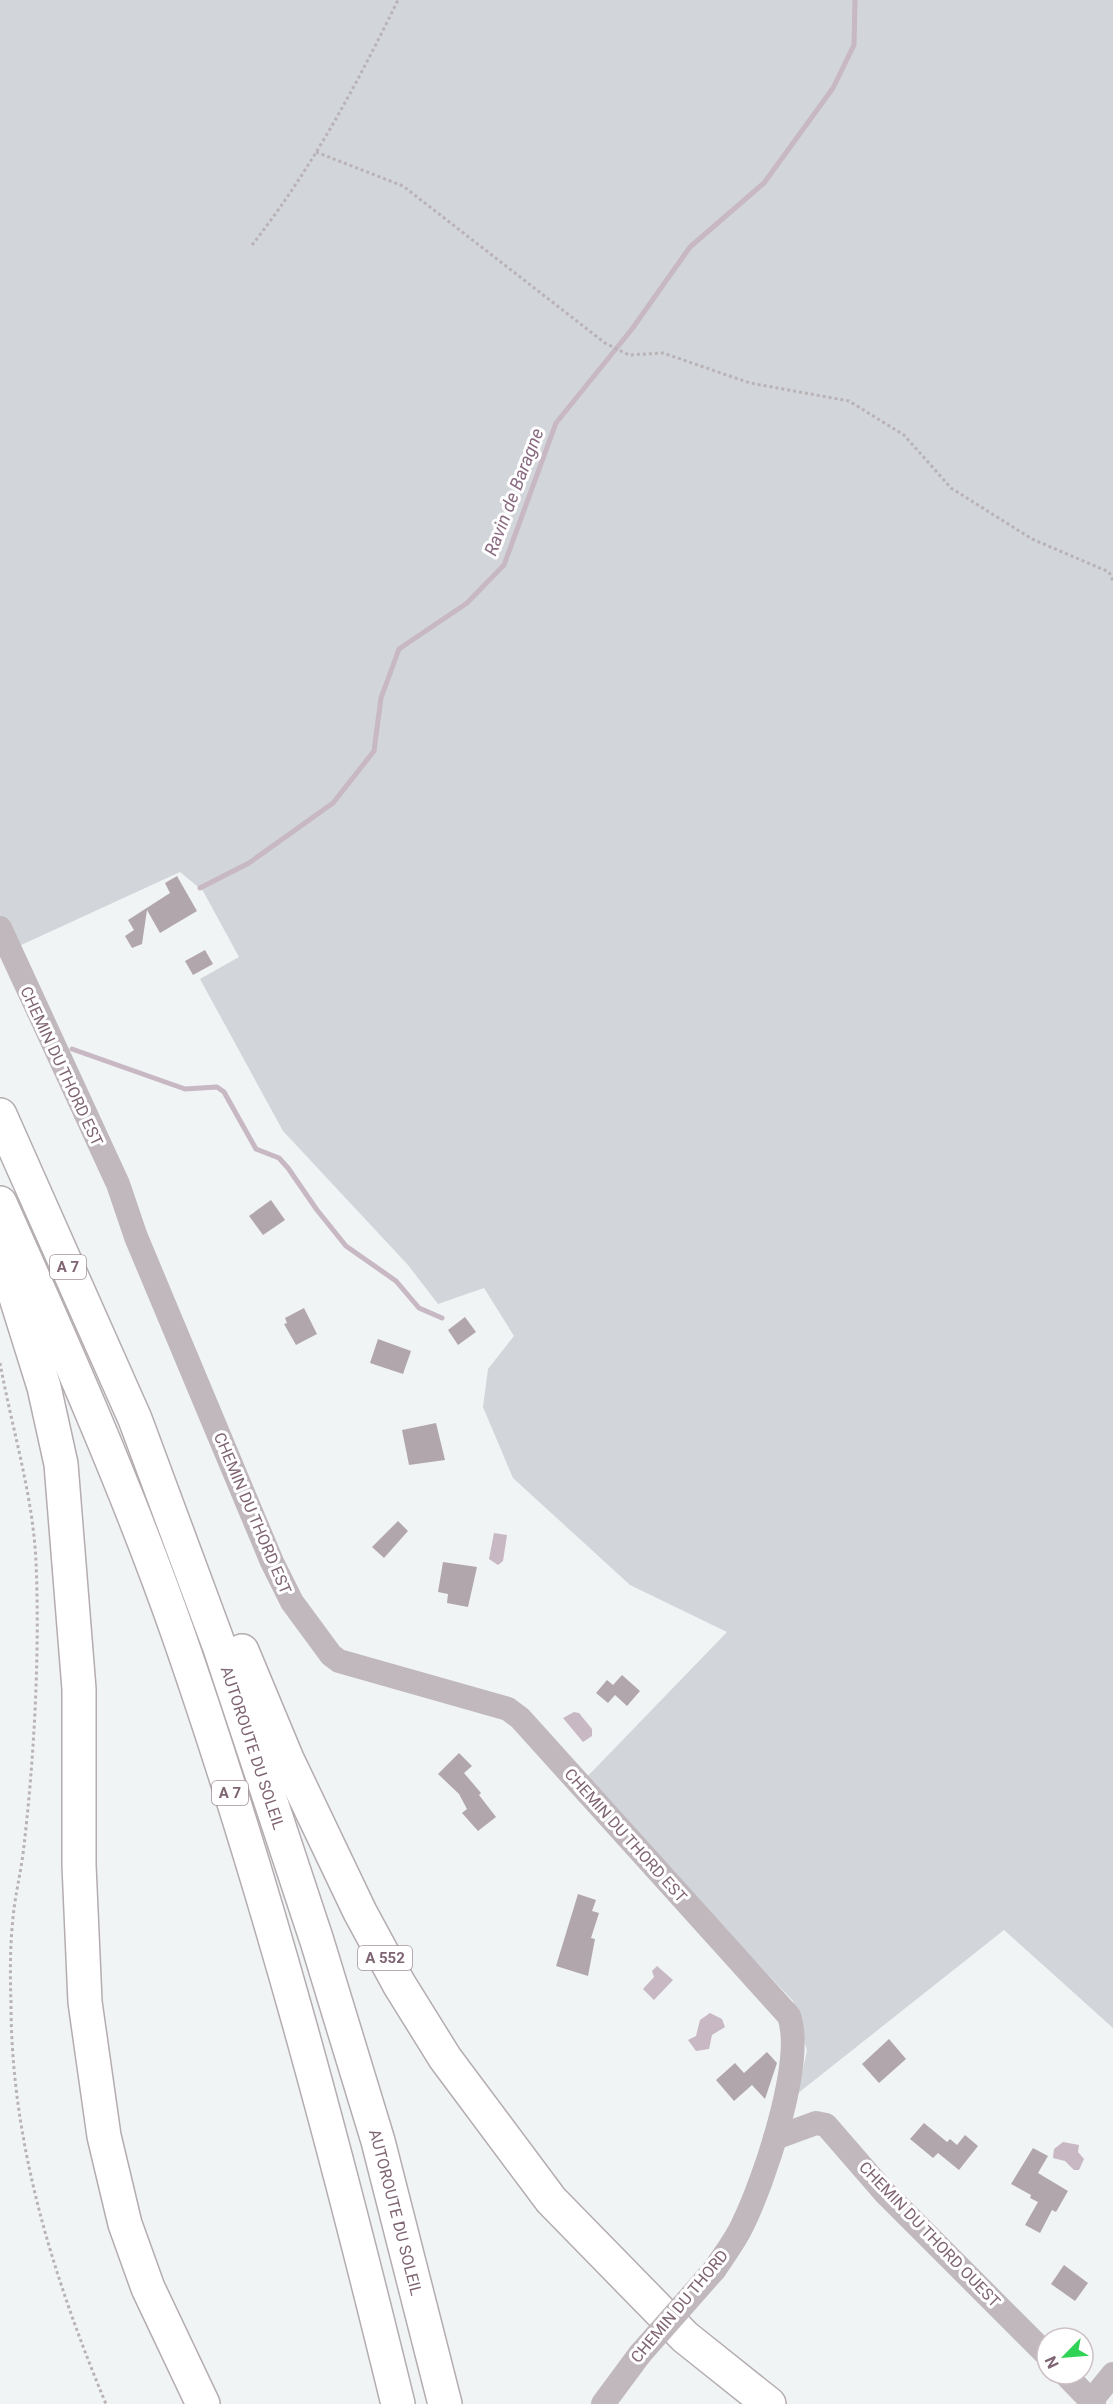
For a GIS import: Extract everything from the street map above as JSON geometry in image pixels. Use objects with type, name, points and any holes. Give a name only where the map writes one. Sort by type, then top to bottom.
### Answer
[{"type":"highway","name":"AUTOROUTE DU SOLEIL","points":[[0,1115],[135,1419],[220,1648],[317,1941],[378,2141],[446,2404]]},
{"type":"highway","name":"A 7","points":[[0,1203],[105,1446],[179,1636],[260,1886],[345,2188],[398,2404]]},
{"type":"highway","points":[[0,1249],[44,1387],[61,1464],[79,1689],[79,1865],[85,2002],[104,2136],[125,2224],[148,2288],[203,2404]]},
{"type":"highway","name":"A 552","points":[[135,1419],[231,1624],[287,1759],[360,1912],[399,1984],[446,2058],[504,2139],[552,2200],[685,2337],[769,2404]]},
{"type":"street","name":"CHEMIN DU THORD EST","points":[[0,928],[118,1184],[136,1237],[292,1602],[331,1655],[339,1661],[508,1709],[520,1718],[776,2001],[789,2016],[794,2039],[775,2138]]},
{"type":"street","name":"CHEMIN DU THORD OUEST","points":[[775,2138],[816,2123],[826,2125],[885,2193],[1035,2343]]},
{"type":"street","name":"CHEMIN DU THORD","points":[[603,2404],[640,2354],[715,2269],[742,2226],[775,2138]]},
{"type":"street","points":[[1077,2386],[1093,2402],[1113,2374]]},
{"type":"path","points":[[252,245],[286,201],[316,152],[398,0]]},
{"type":"path","points":[[316,152],[403,186],[605,343],[629,355],[663,353],[750,382],[849,401],[904,435],[951,488],[1032,539],[1109,572],[1113,581]]},
{"type":"path","points":[[0,1363],[32,1518],[36,1588],[32,1730],[23,1854],[13,1918],[10,2004],[16,2088],[39,2214],[66,2306],[106,2404]]},
{"type":"shaded area","points":[[0,0],[1113,0],[1113,2028],[1004,1930],[797,2094],[807,2051],[793,2001],[584,1780],[727,1632],[630,1585],[513,1478],[483,1407],[488,1369],[514,1336],[484,1288],[438,1304],[408,1265],[283,1131],[200,979],[239,957],[203,891],[180,872],[19,946],[0,958]]},
{"type":"shaded area","points":[[494,1533],[507,1535],[503,1561],[498,1565],[489,1559]]},
{"type":"shaded area","points":[[574,1712],[579,1713],[592,1729],[592,1736],[583,1742],[563,1718]]},
{"type":"shaded area","points":[[657,1966],[673,1980],[654,2000],[643,1989],[654,1977],[652,1971]]},
{"type":"shaded area","points":[[710,2013],[722,2019],[725,2027],[712,2035],[709,2049],[696,2051],[688,2040],[696,2036],[700,2020]]},
{"type":"shaded area","points":[[1063,2142],[1079,2145],[1078,2152],[1084,2159],[1079,2170],[1074,2170],[1065,2161],[1053,2158],[1054,2149]]},
{"type":"building","points":[[177,876],[197,911],[160,933],[147,910],[142,944],[132,948],[125,936],[134,930],[128,920],[170,893],[165,883]]},
{"type":"building","points":[[205,950],[213,964],[193,975],[185,961]]},
{"type":"building","points":[[271,1200],[285,1220],[263,1235],[249,1216]]},
{"type":"building","points":[[304,1308],[317,1334],[296,1345],[284,1324],[287,1323],[285,1318]]},
{"type":"building","points":[[465,1317],[476,1332],[458,1345],[448,1330]]},
{"type":"building","points":[[378,1339],[411,1351],[403,1374],[370,1363]]},
{"type":"building","points":[[436,1423],[445,1460],[409,1465],[402,1430]]},
{"type":"building","points":[[398,1521],[408,1531],[384,1558],[372,1547]]},
{"type":"building","points":[[443,1562],[477,1567],[468,1607],[447,1603],[448,1594],[438,1592]]},
{"type":"building","points":[[622,1675],[640,1691],[627,1706],[615,1695],[608,1703],[596,1693],[607,1680],[613,1685]]},
{"type":"building","points":[[459,1753],[472,1766],[464,1773],[481,1793],[479,1795],[496,1817],[478,1831],[462,1813],[467,1809],[459,1794],[438,1774]]},
{"type":"building","points":[[578,1894],[596,1900],[592,1911],[599,1913],[591,1938],[595,1939],[588,1976],[556,1966]]},
{"type":"building","points":[[889,2039],[906,2059],[879,2083],[862,2064]]},
{"type":"building","points":[[767,2052],[777,2063],[765,2099],[752,2085],[734,2101],[716,2080],[735,2063],[744,2073]]},
{"type":"building","points":[[924,2123],[947,2142],[950,2139],[957,2145],[965,2135],[978,2146],[959,2170],[938,2153],[933,2158],[910,2139]]},
{"type":"building","points":[[1033,2148],[1048,2156],[1038,2173],[1068,2191],[1056,2212],[1052,2210],[1040,2233],[1025,2225],[1038,2202],[1030,2198],[1031,2195],[1011,2184]]},
{"type":"building","points":[[1064,2265],[1088,2283],[1075,2301],[1051,2284]]},
{"type":"waterway","name":"Ravin de Baragne","points":[[200,888],[249,863],[333,803],[374,751],[381,698],[399,649],[467,603],[504,565],[556,423],[632,329],[690,247],[764,183],[833,88],[854,45],[855,0]]},
{"type":"waterway","points":[[72,1049],[185,1089],[217,1087],[224,1092],[256,1149],[279,1158],[346,1246],[396,1281],[419,1308],[442,1318]]}]
